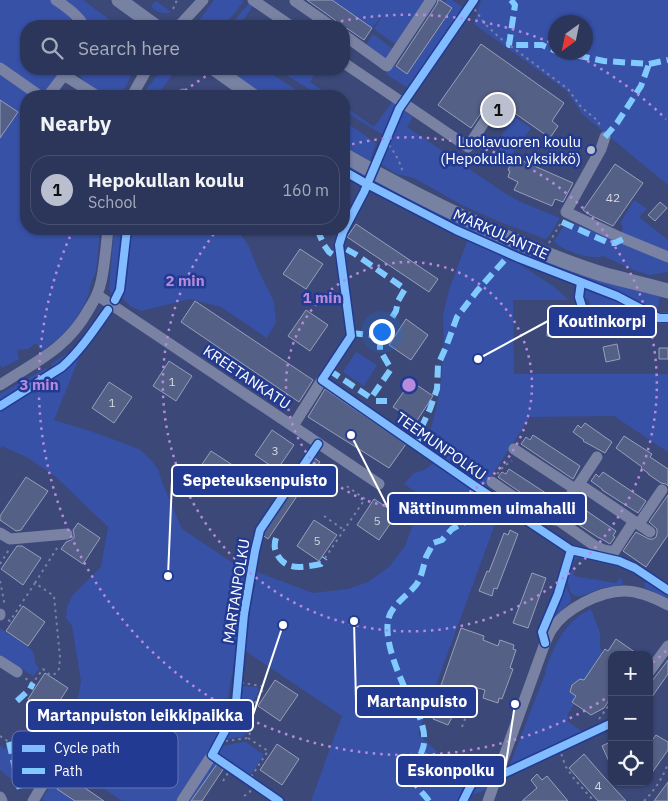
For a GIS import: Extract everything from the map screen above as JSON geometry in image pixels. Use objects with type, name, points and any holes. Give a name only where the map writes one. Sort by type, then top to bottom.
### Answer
[{"type":"main road","points":[[119,0],[147,20]]},
{"type":"main road","points":[[223,75],[244,90]]},
{"type":"main road","name":"MARKULANTIE","points":[[350,157],[455,214],[531,248],[601,274],[668,290]]},
{"type":"street","points":[[56,0],[68,8],[80,20]]},
{"type":"street","points":[[185,20],[203,0]]},
{"type":"street","points":[[253,0],[282,20]]},
{"type":"street","points":[[296,0],[323,20]]},
{"type":"street","points":[[350,39],[387,66],[431,0]]},
{"type":"street","points":[[350,67],[468,147],[496,104]]},
{"type":"street","points":[[0,68],[31,90]]},
{"type":"street","points":[[52,90],[64,75]]},
{"type":"street","points":[[70,75],[89,90]]},
{"type":"street","points":[[135,90],[144,75]]},
{"type":"street","points":[[605,138],[601,149],[566,212],[668,257]]},
{"type":"street","points":[[0,385],[43,359],[66,340],[82,320],[97,295],[101,283],[107,235]]},
{"type":"street","name":"KREETANKATU","points":[[97,295],[380,484]]},
{"type":"street","points":[[583,310],[594,317],[668,318]]},
{"type":"street","points":[[293,426],[322,380]]},
{"type":"street","points":[[517,450],[650,532]]},
{"type":"street","points":[[554,520],[596,457]]},
{"type":"street","points":[[492,482],[546,519],[558,520],[600,548],[614,552],[662,490]]},
{"type":"street","points":[[5,536],[67,534]]},
{"type":"street","points":[[488,801],[542,651],[552,629],[559,620],[584,602],[616,592],[626,591],[650,596],[668,605]]},
{"type":"street","points":[[653,667],[668,646]]},
{"type":"street","points":[[0,661],[17,672]]},
{"type":"street","points":[[182,801],[212,755]]},
{"type":"street","points":[[33,801],[41,788]]},
{"type":"street","points":[[0,797],[2,801]]},
{"type":"path","points":[[177,0],[170,6],[181,20]]},
{"type":"path","points":[[465,12],[472,2],[484,24],[568,89],[581,107],[598,121],[605,138]]},
{"type":"path","points":[[377,135],[385,140],[393,150],[401,163],[404,175]]},
{"type":"path","points":[[548,245],[566,212]]},
{"type":"path","points":[[492,482],[504,466],[514,460],[517,450]]},
{"type":"path","points":[[326,558],[365,499],[345,485]]},
{"type":"path","points":[[324,516],[344,530]]},
{"type":"path","points":[[0,581],[5,607],[0,615],[10,621],[67,534]]},
{"type":"path","points":[[0,564],[11,547],[5,536]]},
{"type":"path","points":[[17,672],[33,683],[43,670],[50,675],[55,674],[58,669],[60,657],[54,596],[34,583]]},
{"type":"path","points":[[238,682],[264,688],[251,712],[250,735],[248,738]]},
{"type":"path","points":[[462,727],[469,708],[472,692]]},
{"type":"path","points":[[599,719],[608,707]]},
{"type":"path","points":[[226,731],[212,755],[263,790]]},
{"type":"path","points":[[0,736],[9,742]]},
{"type":"path","points":[[219,742],[248,738],[268,751],[243,776],[223,781]]},
{"type":"path","points":[[559,748],[566,768],[594,801]]},
{"type":"path","points":[[644,801],[662,777],[667,766]]},
{"type":"path","points":[[243,776],[249,793],[244,796]]},
{"type":"shaded area","points":[[0,0],[83,0],[110,20],[20,20],[20,75],[71,75],[59,90],[20,90],[20,235],[99,235],[96,272],[83,307],[70,327],[60,337],[42,351],[36,343],[28,349],[17,350],[19,359],[2,368],[0,365]]},
{"type":"shaded area","points":[[214,0],[242,0],[243,2],[228,20],[199,20]]},
{"type":"shaded area","points":[[332,0],[425,0],[395,44],[374,29],[381,18],[372,28]]},
{"type":"shaded area","points":[[446,0],[452,0],[464,8],[409,89],[386,74],[393,64],[407,74],[452,9],[444,3]]},
{"type":"shaded area","points":[[481,0],[668,0],[668,185],[582,114],[567,91],[474,24]]},
{"type":"shaded area","points":[[156,1],[171,12],[163,13],[155,10],[151,6]]},
{"type":"shaded area","points":[[249,3],[253,6],[243,20],[235,20]]},
{"type":"shaded area","points":[[373,34],[392,48],[385,59],[366,45]]},
{"type":"shaded area","points":[[80,75],[131,75],[123,90],[98,90],[83,80]]},
{"type":"shaded area","points":[[157,75],[172,75],[161,90],[146,90]]},
{"type":"shaded area","points":[[235,75],[273,75],[297,90],[256,90]]},
{"type":"shaded area","points":[[287,75],[314,75],[310,82],[321,90],[310,90]]},
{"type":"shaded area","points":[[392,102],[398,104],[385,135],[350,115],[350,110],[374,127]]},
{"type":"shaded area","points":[[404,111],[413,117],[407,127],[506,194],[560,218],[550,235],[545,239],[495,220],[462,205],[414,178],[397,174],[380,164],[392,129]]},
{"type":"shaded area","points":[[515,117],[531,128],[510,157],[494,146]]},
{"type":"shaded area","points":[[350,125],[376,143],[370,161],[350,149]]},
{"type":"shaded area","points":[[350,165],[660,296],[657,313],[623,295],[516,254],[401,199],[350,170]]},
{"type":"shaded area","points":[[634,200],[647,209],[639,217],[668,240],[668,254],[620,234],[623,228],[621,222]]},
{"type":"shaded area","points":[[567,221],[668,261],[668,272],[649,275],[603,256],[584,256],[563,248],[554,241]]},
{"type":"shaded area","points":[[114,235],[123,235],[119,286],[113,297],[109,289]]},
{"type":"shaded area","points":[[130,235],[241,235],[249,247],[274,302],[276,322],[267,338],[221,307],[190,299],[141,311],[130,306],[122,297]]},
{"type":"shaded area","points":[[468,239],[510,258],[553,286],[569,300],[513,300],[514,374],[668,374],[668,452],[614,416],[530,417],[485,486],[426,445],[436,409],[441,380],[444,343],[443,316],[449,290]]},
{"type":"shaded area","points":[[585,286],[645,313],[600,313],[591,310],[589,300],[582,297],[582,288]]},
{"type":"shaded area","points":[[70,352],[71,354],[65,361],[54,369],[51,364]]},
{"type":"shaded area","points":[[356,352],[377,365],[364,386],[343,372]]},
{"type":"shaded area","points":[[80,356],[54,420],[139,449],[158,469],[182,529],[233,563],[245,567],[237,645],[222,732],[175,801],[122,801],[103,788],[178,788],[178,731],[64,731],[75,715],[81,681],[72,626],[66,618],[67,607],[73,595],[101,567],[108,527],[55,476],[28,458],[2,446],[0,448],[0,410],[51,378]]},
{"type":"shaded area","points":[[46,368],[49,373],[0,403],[0,394]]},
{"type":"shaded area","points":[[434,463],[501,508],[418,734],[467,780],[457,801],[311,801],[342,716],[244,650],[249,623],[247,622],[251,609],[249,608],[252,604],[252,592],[255,587],[257,572],[313,593],[348,589],[368,582],[389,567],[405,546],[414,522],[402,513],[416,492],[404,484],[414,473],[424,470]]},
{"type":"shaded area","points":[[575,554],[598,557],[618,563],[618,566],[578,558],[575,559],[573,566],[569,565]]},
{"type":"shaded area","points":[[567,571],[574,571],[574,576],[616,583],[620,578],[623,585],[602,588],[585,595],[576,596],[569,588]]},
{"type":"shaded area","points":[[648,579],[668,593],[668,598],[645,588],[644,585]]},
{"type":"shaded area","points":[[563,586],[566,586],[571,602],[550,622],[553,612]]},
{"type":"shaded area","points":[[591,609],[600,633],[602,652],[584,680],[577,681],[571,686],[570,691],[576,696],[575,703],[567,715],[569,717],[567,721],[583,732],[580,736],[509,767],[557,643],[574,620]]},
{"type":"shaded area","points":[[0,628],[31,649],[39,669],[33,676],[0,655]]},
{"type":"shaded area","points":[[243,686],[257,687],[259,691],[250,708],[248,732],[242,737],[228,739],[227,737],[235,717]]},
{"type":"shaded area","points":[[246,742],[264,755],[249,777],[218,753],[221,746]]},
{"type":"shaded area","points":[[8,743],[12,760],[12,778],[0,770],[0,746],[5,749]]},
{"type":"shaded area","points":[[212,763],[217,764],[191,801],[186,801]]},
{"type":"shaded area","points":[[486,767],[492,772],[487,788],[473,794],[470,801],[466,801],[472,788]]},
{"type":"shaded area","points":[[49,788],[58,788],[75,801],[45,801],[42,799]]},
{"type":"building","points":[[307,0],[332,0],[372,28],[364,40],[350,30],[350,20],[335,20]]},
{"type":"building","points":[[438,0],[452,8],[407,74],[396,66]]},
{"type":"building","points":[[481,44],[564,103],[552,121],[558,126],[550,138],[503,105],[502,100],[497,97],[493,97],[490,100],[471,128],[438,105]]},
{"type":"building","points":[[0,100],[18,112],[0,138]]},
{"type":"building","points":[[514,157],[573,183],[563,202],[555,199],[552,206],[514,190],[518,182],[508,177],[510,171],[508,170]]},
{"type":"building","points":[[615,164],[643,183],[613,226],[583,210]]},
{"type":"building","points":[[660,202],[667,208],[655,221],[648,215]]},
{"type":"building","points":[[356,224],[438,279],[429,292],[347,237]]},
{"type":"building","points":[[300,249],[323,264],[306,289],[283,274]]},
{"type":"building","points":[[195,301],[313,380],[299,402],[181,322]]},
{"type":"building","points":[[306,310],[328,325],[310,351],[288,336]]},
{"type":"building","points":[[548,314],[564,314],[563,336],[547,336]]},
{"type":"building","points":[[406,319],[428,335],[411,360],[389,345]]},
{"type":"building","points":[[617,344],[620,359],[606,362],[603,347]]},
{"type":"building","points":[[659,348],[668,348],[668,359],[659,359]]},
{"type":"building","points":[[169,361],[192,376],[176,401],[153,386]]},
{"type":"building","points":[[411,381],[433,396],[416,422],[393,407]]},
{"type":"building","points":[[109,382],[132,397],[114,423],[92,408]]},
{"type":"building","points":[[325,389],[406,444],[389,468],[308,417]]},
{"type":"building","points":[[585,423],[612,442],[605,453],[583,441],[573,432],[578,425],[581,428]]},
{"type":"building","points":[[272,430],[294,445],[277,470],[255,455]]},
{"type":"building","points":[[533,435],[580,466],[573,479],[521,444],[526,437],[530,440]]},
{"type":"building","points":[[624,436],[652,454],[650,457],[668,469],[668,486],[648,474],[642,467],[616,448]]},
{"type":"building","points":[[211,451],[234,466],[217,491],[194,476]]},
{"type":"building","points":[[313,457],[320,462],[268,539],[261,534]]},
{"type":"building","points":[[509,469],[558,501],[550,512],[498,477],[502,472],[506,474]]},
{"type":"building","points":[[603,472],[646,501],[638,513],[591,481],[596,474],[599,477]]},
{"type":"building","points":[[26,477],[48,491],[21,530],[16,531],[0,520],[0,516]]},
{"type":"building","points":[[668,495],[668,535],[646,567],[623,551],[636,532],[649,539],[656,537],[657,529],[649,522]]},
{"type":"building","points":[[374,499],[397,514],[379,540],[357,525]]},
{"type":"building","points":[[575,503],[616,531],[613,536],[615,537],[610,544],[573,521],[567,515]]},
{"type":"building","points":[[314,520],[337,535],[319,561],[297,546]]},
{"type":"building","points":[[78,523],[100,538],[83,564],[61,549],[66,542],[74,538],[73,530]]},
{"type":"building","points":[[510,530],[518,534],[497,589],[494,588],[492,596],[479,591],[487,571],[489,572],[504,533],[508,535]]},
{"type":"building","points":[[17,546],[22,546],[41,558],[23,585],[1,569]]},
{"type":"building","points":[[532,573],[546,578],[528,628],[513,623]]},
{"type":"building","points":[[23,606],[45,622],[28,646],[6,631]]},
{"type":"building","points":[[461,628],[484,636],[483,640],[498,646],[500,640],[514,645],[513,649],[516,650],[510,668],[513,669],[502,699],[499,698],[498,703],[483,698],[485,690],[467,685],[465,693],[459,691],[456,716],[453,715],[448,725],[433,719],[441,695],[438,694]]},
{"type":"building","points":[[616,639],[633,651],[608,651]]},
{"type":"building","points":[[605,649],[608,651],[608,702],[604,708],[591,715],[572,702],[576,696],[570,692],[572,685],[580,679],[584,680]]},
{"type":"building","points":[[668,660],[668,674],[653,695],[653,680]]},
{"type":"building","points":[[45,673],[68,688],[51,714],[28,699]]},
{"type":"building","points":[[275,680],[298,695],[280,721],[258,706]]},
{"type":"building","points":[[656,735],[668,742],[668,750],[653,771],[653,741]]},
{"type":"building","points":[[608,743],[608,759],[602,746]]},
{"type":"building","points":[[277,744],[299,759],[282,785],[260,770]]},
{"type":"building","points":[[584,754],[608,781],[608,786],[612,786],[626,801],[598,801],[569,768]]},
{"type":"building","points":[[217,764],[224,768],[202,801],[191,801]]},
{"type":"building","points":[[537,774],[542,780],[547,776],[568,801],[522,801],[537,788],[531,780]]},
{"type":"building","points":[[668,782],[668,801],[654,801]]},
{"type":"building","points":[[85,788],[104,801],[75,801],[57,789]]},
{"type":"marked path","points":[[511,0],[515,5],[509,45],[542,45],[548,48]]},
{"type":"marked path","points":[[593,59],[649,64],[668,60]]},
{"type":"marked path","points":[[605,137],[617,123],[641,86],[649,64]]},
{"type":"marked path","points":[[562,222],[609,243],[615,243],[623,239]]},
{"type":"marked path","points":[[320,235],[329,252],[342,261]]},
{"type":"marked path","points":[[329,370],[371,398],[391,369],[380,350],[380,337],[396,311],[398,301],[405,289],[339,245]]},
{"type":"marked path","points":[[417,446],[423,424],[437,389],[438,365],[457,317],[510,254]]},
{"type":"marked path","points":[[351,333],[380,336]]},
{"type":"marked path","points":[[376,401],[387,401]]},
{"type":"marked path","points":[[429,801],[417,786],[412,775],[413,766],[423,747],[424,732],[419,716],[394,662],[388,640],[388,621],[395,606],[418,582],[426,557],[433,543],[442,540],[452,529],[465,522],[476,506],[475,486]]},
{"type":"marked path","points":[[276,538],[275,550],[285,564],[302,567],[321,564],[325,558]]},
{"type":"marked path","points":[[17,701],[30,689],[33,683]]},
{"type":"marked path","points":[[9,742],[12,755]]},
{"type":"cycle path","name":"TEEMUNPOLKU","points":[[350,219],[364,192],[399,109],[474,0]]},
{"type":"cycle path","points":[[350,174],[456,230],[519,258],[617,296],[659,318]]},
{"type":"cycle path","points":[[115,300],[120,290],[126,235]]},
{"type":"cycle path","name":"TEEMUNPOLKU","points":[[342,235],[339,245],[351,336],[322,380],[571,550],[619,561],[635,568],[668,590]]},
{"type":"cycle path","points":[[581,282],[579,297],[583,310],[594,317],[668,318]]},
{"type":"cycle path","points":[[0,406],[69,361],[108,310]]},
{"type":"cycle path","name":"MARTANPOLKU","points":[[279,801],[212,755],[233,716],[236,702],[244,614],[260,530],[318,444]]},
{"type":"cycle path","points":[[545,643],[542,632],[558,594],[571,550]]},
{"type":"cycle path","points":[[463,801],[470,787],[486,765],[505,773],[608,725]]},
{"type":"place","name":"Hepokullan koulu","points":[[498,110]]},
{"type":"place","name":"Luolavuoren koulu (Hepokullan yksikkö)","points":[[591,150]]},
{"type":"place","name":"Koutinkorpi","points":[[478,359]]},
{"type":"place","name":"Nättinummen uimahalli","points":[[351,435]]},
{"type":"place","name":"Sepeteuksenpuisto","points":[[168,576]]},
{"type":"place","name":"Martanpuisto","points":[[354,621]]},
{"type":"place","name":"Martanpuiston leikkipaikka","points":[[283,625]]},
{"type":"place","name":"Eskonpolku","points":[[515,704]]}]
